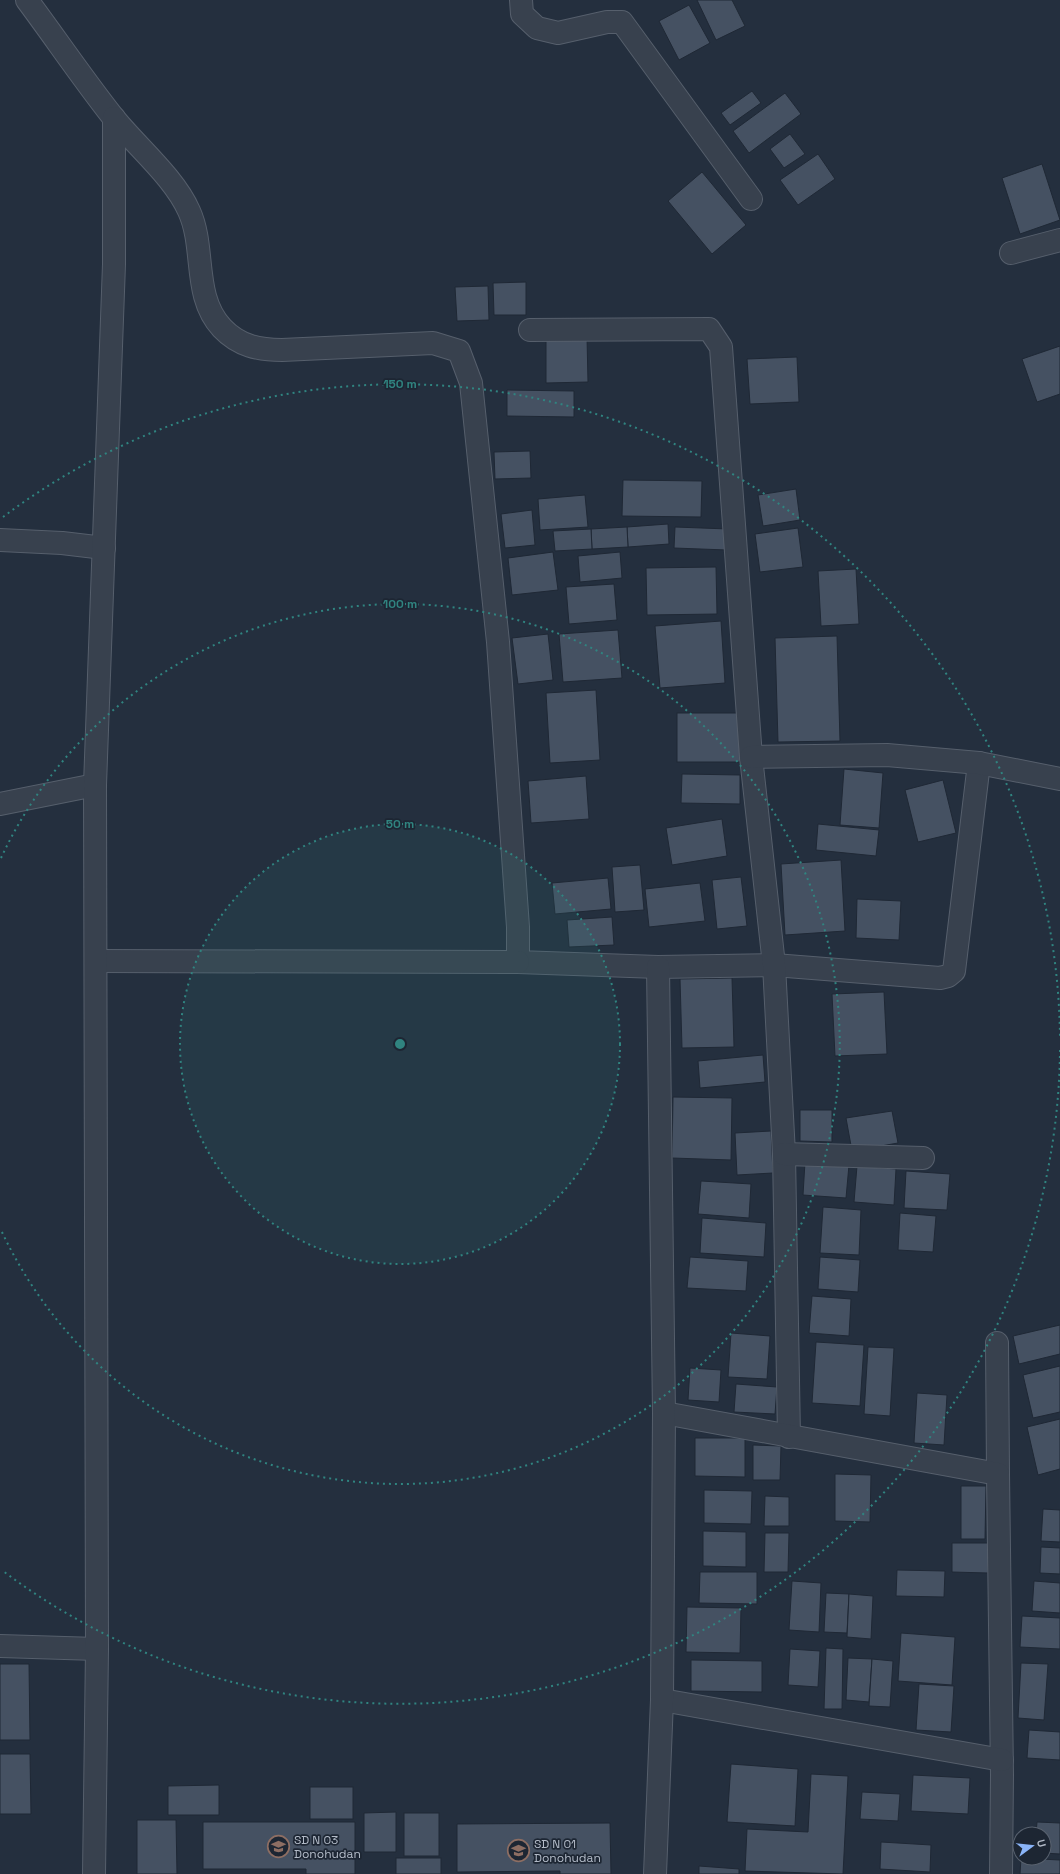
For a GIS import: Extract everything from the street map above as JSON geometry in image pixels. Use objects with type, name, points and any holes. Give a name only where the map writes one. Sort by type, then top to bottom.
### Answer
[{"type":"street","points":[[27,0],[114,118],[177,190],[189,210],[198,234],[201,282],[212,315],[222,329],[240,342],[259,350],[433,342],[459,351],[471,383],[498,642],[518,927],[518,962]]},
{"type":"street","points":[[521,0],[522,14],[537,28],[558,33],[607,22],[622,22],[751,198]]},
{"type":"street","points":[[94,1874],[96,1649],[96,785],[114,264],[114,118]]},
{"type":"street","points":[[1011,253],[1059,242]]},
{"type":"street","points":[[530,330],[709,329],[721,347],[751,756],[774,965],[784,1154],[789,1437]]},
{"type":"street","points":[[0,540],[62,543],[104,548]]},
{"type":"street","points":[[751,756],[887,755],[979,763],[1060,779]]},
{"type":"street","points":[[97,961],[518,962],[658,967],[774,965],[940,978],[948,976],[954,971],[979,763]]},
{"type":"street","points":[[0,804],[96,785]]},
{"type":"street","points":[[655,1874],[662,1700],[664,1413],[658,967]]},
{"type":"street","points":[[784,1154],[923,1158]]},
{"type":"street","points":[[997,1343],[1002,1760],[1001,1874]]},
{"type":"street","points":[[664,1413],[998,1474]]},
{"type":"street","points":[[0,1646],[96,1649]]},
{"type":"street","points":[[662,1700],[1002,1760]]},
{"type":"building","points":[[697,0],[732,0],[745,26],[716,40]]},
{"type":"building","points":[[689,5],[710,43],[679,60],[659,21]]},
{"type":"building","points":[[752,91],[761,103],[730,125],[721,113]]},
{"type":"building","points":[[785,93],[801,114],[749,153],[733,131]]},
{"type":"building","points":[[790,134],[805,154],[784,168],[770,149]]},
{"type":"building","points":[[818,154],[835,179],[798,205],[780,180]]},
{"type":"building","points":[[1042,164],[1060,220],[1020,234],[1002,178]]},
{"type":"building","points":[[702,172],[746,225],[712,254],[668,201]]},
{"type":"building","points":[[526,282],[526,315],[494,315],[493,283]]},
{"type":"building","points":[[488,286],[489,320],[457,321],[455,287]]},
{"type":"building","points":[[546,337],[587,337],[588,382],[546,383]]},
{"type":"building","points":[[1060,346],[1060,394],[1037,402],[1022,359]]},
{"type":"building","points":[[797,357],[799,402],[750,404],[747,359]]},
{"type":"building","points":[[507,390],[574,391],[574,417],[507,416]]},
{"type":"building","points":[[530,451],[531,478],[495,479],[494,452]]},
{"type":"building","points":[[623,480],[702,481],[701,517],[622,516]]},
{"type":"building","points":[[796,489],[800,520],[763,526],[758,495]]},
{"type":"building","points":[[585,495],[588,527],[540,530],[538,499]]},
{"type":"building","points":[[532,510],[535,545],[505,548],[501,514]]},
{"type":"building","points":[[668,524],[669,544],[628,547],[627,527]]},
{"type":"building","points":[[627,527],[628,547],[592,549],[591,529]]},
{"type":"building","points":[[675,527],[728,529],[727,550],[674,548]]},
{"type":"building","points":[[798,528],[803,567],[760,572],[755,534]]},
{"type":"building","points":[[591,529],[592,549],[555,551],[553,531]]},
{"type":"building","points":[[553,552],[558,590],[512,595],[508,558]]},
{"type":"building","points":[[620,552],[622,578],[580,582],[578,556]]},
{"type":"building","points":[[716,567],[717,614],[647,615],[646,568]]},
{"type":"building","points":[[856,569],[859,624],[821,626],[818,571]]},
{"type":"building","points":[[614,584],[617,620],[569,624],[566,587]]},
{"type":"building","points":[[721,621],[725,683],[660,688],[655,626]]},
{"type":"building","points":[[618,630],[622,678],[563,682],[559,634]]},
{"type":"building","points":[[548,634],[553,680],[518,684],[512,638]]},
{"type":"building","points":[[837,636],[840,741],[778,742],[775,638]]},
{"type":"building","points":[[596,690],[600,760],[550,763],[546,693]]},
{"type":"building","points":[[677,713],[740,713],[740,762],[677,762]]},
{"type":"building","points":[[844,769],[883,773],[879,828],[840,825]]},
{"type":"building","points":[[682,774],[740,775],[740,804],[681,803]]},
{"type":"building","points":[[586,776],[589,819],[531,823],[528,781]]},
{"type":"building","points":[[943,780],[956,833],[918,842],[905,790]]},
{"type":"building","points":[[722,819],[727,856],[672,865],[666,828]]},
{"type":"building","points":[[818,824],[879,830],[876,856],[816,850]]},
{"type":"building","points":[[841,860],[845,931],[785,935],[781,864]]},
{"type":"building","points":[[640,865],[644,910],[615,912],[612,867]]},
{"type":"building","points":[[741,877],[747,926],[717,929],[712,880]]},
{"type":"building","points":[[608,878],[611,909],[555,914],[552,883]]},
{"type":"building","points":[[700,883],[705,921],[649,927],[645,889]]},
{"type":"building","points":[[857,899],[901,901],[899,940],[856,938]]},
{"type":"building","points":[[612,917],[614,945],[569,947],[567,920]]},
{"type":"building","points":[[732,978],[734,1047],[682,1048],[680,979]]},
{"type":"building","points":[[884,992],[887,1054],[835,1056],[832,994]]},
{"type":"building","points":[[763,1055],[765,1082],[700,1088],[698,1061]]},
{"type":"building","points":[[673,1097],[732,1098],[731,1160],[672,1158]]},
{"type":"building","points":[[800,1110],[832,1110],[832,1142],[800,1141]]},
{"type":"building","points":[[892,1111],[898,1143],[852,1151],[846,1118]]},
{"type":"building","points":[[771,1131],[773,1173],[737,1175],[735,1133]]},
{"type":"building","points":[[805,1162],[849,1165],[846,1198],[803,1195]]},
{"type":"building","points":[[857,1166],[896,1169],[894,1205],[854,1202]]},
{"type":"building","points":[[906,1171],[950,1174],[947,1210],[904,1208]]},
{"type":"building","points":[[701,1181],[751,1184],[749,1218],[698,1214]]},
{"type":"building","points":[[823,1207],[861,1210],[859,1255],[820,1253]]},
{"type":"building","points":[[900,1213],[936,1216],[933,1252],[898,1250]]},
{"type":"building","points":[[702,1218],[766,1223],[764,1257],[700,1253]]},
{"type":"building","points":[[690,1257],[748,1261],[746,1291],[687,1288]]},
{"type":"building","points":[[820,1257],[860,1260],[858,1292],[818,1289]]},
{"type":"building","points":[[812,1296],[851,1299],[849,1336],[809,1333]]},
{"type":"building","points":[[1060,1325],[1060,1354],[1019,1364],[1013,1336]]},
{"type":"building","points":[[731,1333],[770,1336],[767,1379],[728,1377]]},
{"type":"building","points":[[816,1342],[864,1345],[860,1406],[812,1403]]},
{"type":"building","points":[[868,1347],[894,1348],[890,1416],[864,1414]]},
{"type":"building","points":[[1060,1366],[1060,1412],[1033,1418],[1023,1375]]},
{"type":"building","points":[[690,1368],[721,1370],[719,1402],[688,1400]]},
{"type":"building","points":[[736,1384],[777,1387],[775,1414],[734,1412]]},
{"type":"building","points":[[917,1393],[947,1395],[944,1445],[914,1443]]},
{"type":"building","points":[[1060,1419],[1060,1469],[1038,1475],[1027,1427]]},
{"type":"building","points":[[695,1438],[745,1438],[745,1477],[695,1476]]},
{"type":"building","points":[[753,1445],[781,1446],[780,1480],[753,1480]]},
{"type":"building","points":[[835,1474],[871,1475],[870,1522],[835,1521]]},
{"type":"building","points":[[961,1486],[986,1486],[985,1539],[961,1539]]},
{"type":"building","points":[[704,1490],[752,1491],[751,1524],[704,1523]]},
{"type":"building","points":[[765,1496],[789,1497],[789,1526],[764,1526]]},
{"type":"building","points":[[1043,1509],[1060,1510],[1060,1542],[1041,1541]]},
{"type":"building","points":[[703,1531],[746,1532],[746,1567],[703,1566]]},
{"type":"building","points":[[765,1533],[789,1533],[788,1572],[764,1572]]},
{"type":"building","points":[[952,1543],[989,1543],[988,1573],[952,1572]]},
{"type":"building","points":[[1041,1547],[1060,1548],[1060,1574],[1040,1573]]},
{"type":"building","points":[[897,1570],[945,1571],[944,1597],[896,1596]]},
{"type":"building","points":[[700,1572],[757,1572],[757,1604],[699,1603]]},
{"type":"building","points":[[792,1581],[821,1583],[819,1632],[789,1630]]},
{"type":"building","points":[[1034,1581],[1060,1583],[1060,1613],[1032,1611]]},
{"type":"building","points":[[826,1593],[849,1594],[847,1633],[824,1632]]},
{"type":"building","points":[[849,1594],[873,1596],[871,1639],[847,1637]]},
{"type":"building","points":[[687,1607],[741,1608],[740,1653],[686,1652]]},
{"type":"building","points":[[1022,1616],[1060,1618],[1060,1649],[1020,1647]]},
{"type":"building","points":[[901,1633],[955,1637],[952,1685],[898,1681]]},
{"type":"building","points":[[826,1648],[843,1649],[842,1709],[824,1709]]},
{"type":"building","points":[[790,1649],[820,1651],[818,1687],[788,1685]]},
{"type":"building","points":[[848,1658],[872,1659],[869,1702],[846,1700]]},
{"type":"building","points":[[872,1659],[893,1661],[890,1707],[869,1706]]},
{"type":"building","points":[[691,1660],[762,1661],[762,1692],[691,1691]]},
{"type":"building","points":[[1021,1663],[1048,1664],[1044,1720],[1018,1718]]},
{"type":"building","points":[[0,1664],[29,1664],[30,1740],[0,1740]]},
{"type":"building","points":[[919,1684],[954,1686],[951,1732],[916,1730]]},
{"type":"building","points":[[1029,1730],[1060,1732],[1060,1760],[1027,1758]]},
{"type":"building","points":[[0,1754],[30,1754],[31,1814],[0,1814]]},
{"type":"building","points":[[731,1764],[798,1769],[795,1826],[727,1822]]},
{"type":"building","points":[[811,1774],[848,1776],[843,1874],[745,1871],[747,1829],[808,1832]]},
{"type":"building","points":[[913,1775],[970,1778],[968,1814],[911,1811]]},
{"type":"building","points":[[219,1785],[219,1815],[168,1815],[168,1786]]},
{"type":"building","points":[[310,1787],[353,1787],[353,1819],[310,1819]]},
{"type":"building","points":[[862,1792],[900,1794],[898,1821],[860,1819]]},
{"type":"building","points":[[396,1812],[396,1852],[364,1852],[364,1813]]},
{"type":"building","points":[[404,1813],[439,1813],[439,1856],[404,1856]]},
{"type":"building","points":[[137,1820],[176,1820],[177,1874],[137,1874]]},
{"type":"building","points":[[203,1822],[355,1822],[355,1874],[306,1874],[306,1869],[203,1869]]},
{"type":"building","points":[[1037,1822],[1060,1823],[1060,1854],[1052,1854],[1052,1826],[1037,1826]]},
{"type":"building","points":[[610,1823],[611,1874],[560,1874],[560,1871],[457,1872],[457,1824]]},
{"type":"building","points":[[881,1842],[931,1845],[930,1872],[880,1869]]},
{"type":"building","points":[[396,1858],[441,1858],[441,1874],[396,1874]]},
{"type":"building","points":[[1052,1860],[1060,1860],[1060,1874],[1020,1874],[1020,1866],[1052,1866]]},
{"type":"building","points":[[699,1866],[739,1869],[739,1874],[699,1874]]},
{"type":"place","name":"SD N 03 Donohudan","points":[[278,1847]]},
{"type":"place","name":"SD N 01 Donohudan","points":[[519,1851]]}]
